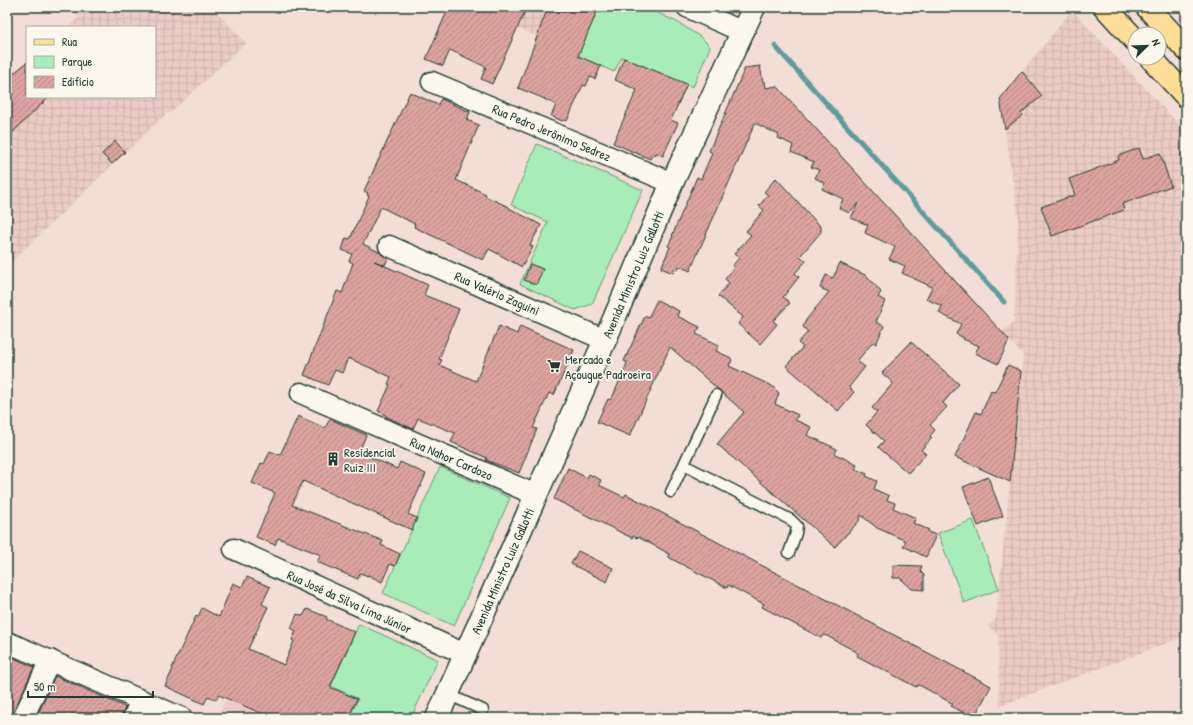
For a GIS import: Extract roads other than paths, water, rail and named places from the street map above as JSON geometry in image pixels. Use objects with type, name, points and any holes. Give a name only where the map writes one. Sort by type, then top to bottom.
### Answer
[{"type":"main road","points":[[1105,7],[1127,31]]},
{"type":"main road","points":[[1147,7],[1186,49]]},
{"type":"main road","points":[[1158,66],[1186,96]]},
{"type":"street","points":[[687,7],[743,32]]},
{"type":"street","name":"Avenida Ministro Luiz Gallotti","points":[[437,718],[606,340],[672,183],[754,7]]},
{"type":"street","name":"Rua Pedro Jerônimo Sedrez","points":[[432,82],[672,183]]},
{"type":"street","name":"Rua Valério Zaguini","points":[[389,246],[606,340]]},
{"type":"street","name":"Rua Nahor Cardozo","points":[[302,393],[536,495]]},
{"type":"street","name":"Rua José da Silva Lima Júnior","points":[[234,549],[465,654]]},
{"type":"street","points":[[7,642],[182,718]]},
{"type":"street","points":[[23,718],[50,660]]},
{"type":"street","points":[[133,718],[141,700]]},
{"type":"lane","points":[[672,492],[716,395]]},
{"type":"lane","points":[[684,465],[791,520],[797,526],[789,554]]},
{"type":"lane","points":[[447,694],[483,710]]},
{"type":"waterway","points":[[775,46],[1004,302]]},
{"type":"place","name":"Mercado e Açougue Padroeira","points":[[554,366]]},
{"type":"place","name":"Residencial Ruiz III","points":[[333,459]]}]
